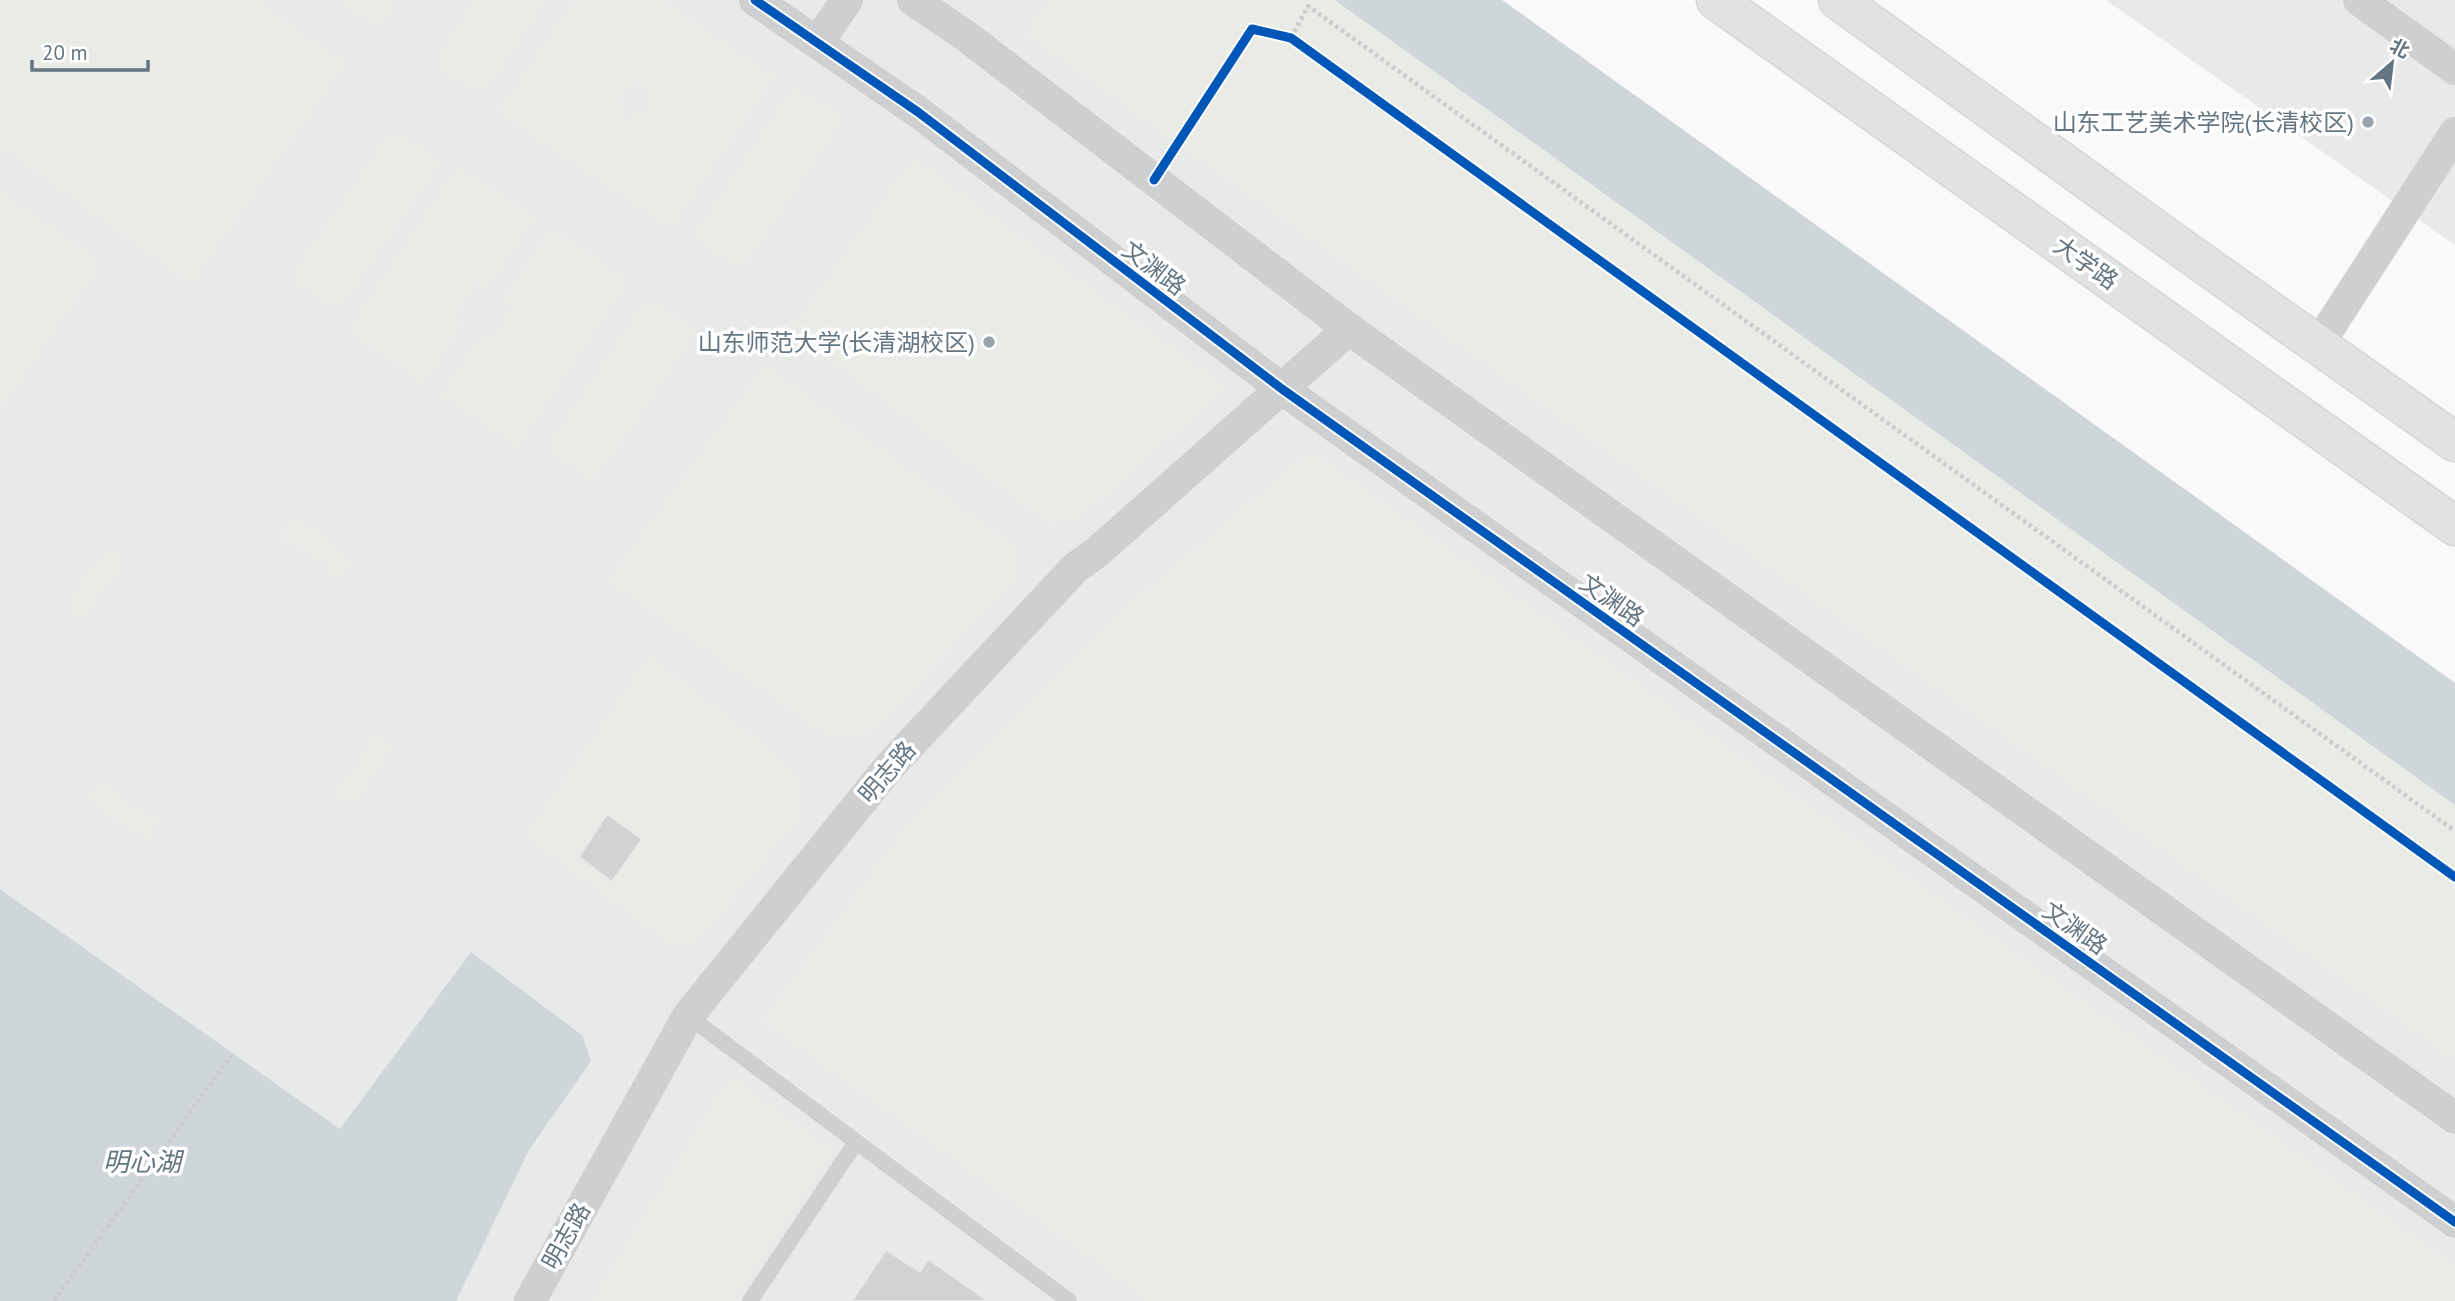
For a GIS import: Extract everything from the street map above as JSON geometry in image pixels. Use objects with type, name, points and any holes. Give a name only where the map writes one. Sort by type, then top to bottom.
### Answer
[{"type":"main road","name":"大学路","points":[[1716,0],[2455,526]]},
{"type":"main road","points":[[1838,0],[2455,442]]},
{"type":"street","name":"文渊路","points":[[755,0],[918,112],[1282,389],[2455,1222]]},
{"type":"street","points":[[817,43],[847,0]]},
{"type":"street","points":[[913,0],[966,36],[1349,329],[2455,1118]]},
{"type":"street","points":[[2358,0],[2455,69]]},
{"type":"street","points":[[2318,345],[2455,133]]},
{"type":"street","name":"明志路","points":[[530,1301],[688,1016],[889,767],[1075,568],[1096,553],[1349,329]]},
{"type":"lane","points":[[688,1016],[1069,1301]]},
{"type":"lane","points":[[750,1301],[856,1142]]},
{"type":"path","points":[[1291,38],[1308,6],[2455,831]]},
{"type":"path","points":[[1278,35],[1291,38],[1302,46]]},
{"type":"path","points":[[54,1301],[231,1056]]},
{"type":"shaded area","name":"山东师范大学(长清湖校区)","points":[[0,0],[1502,0],[2455,683],[2455,1301],[0,1301]]},
{"type":"shaded area","points":[[0,0],[256,0],[346,63],[191,285],[0,147]]},
{"type":"shaded area","points":[[335,0],[398,0],[378,29]]},
{"type":"shaded area","points":[[475,0],[548,0],[487,89],[474,92],[441,70],[437,55]]},
{"type":"shaded area","points":[[574,0],[663,0],[776,76],[671,230],[497,112]],"holes":[[[643,85],[650,92],[647,107],[639,113],[623,118],[620,99],[625,88]]]},
{"type":"shaded area","points":[[1047,0],[1335,0],[2455,805],[2455,1061],[1024,34]]},
{"type":"shaded area","name":"山东工艺美术学院(长清校区)","points":[[2106,0],[2455,0],[2455,245]]},
{"type":"shaded area","points":[[791,90],[803,91],[839,113],[841,125],[747,263],[734,266],[700,244],[697,230]]},
{"type":"shaded area","points":[[389,132],[400,133],[437,155],[438,167],[344,306],[331,308],[297,285],[293,272]]},
{"type":"shaded area","points":[[913,157],[1227,387],[1081,518],[1050,525],[789,331]]},
{"type":"shaded area","points":[[458,165],[536,217],[488,288],[478,282],[454,318],[463,324],[424,384],[346,331]]},
{"type":"shaded area","points":[[0,190],[103,262],[0,411]]},
{"type":"shaded area","points":[[551,227],[630,280],[518,447],[440,395],[480,336],[489,342],[513,306],[503,299]]},
{"type":"shaded area","points":[[644,302],[656,303],[692,325],[694,337],[599,476],[587,478],[553,455],[550,441]]},
{"type":"shaded area","points":[[765,364],[1020,549],[1017,580],[872,732],[830,738],[607,581]]},
{"type":"shaded area","points":[[1311,450],[2455,1265],[2455,1301],[1149,1301],[761,1021],[912,818],[1105,624]]},
{"type":"shaded area","points":[[290,519],[325,536],[354,562],[336,578],[312,555],[280,539]]},
{"type":"shaded area","points":[[111,548],[127,567],[102,591],[86,621],[65,610],[84,576]]},
{"type":"shaded area","points":[[649,654],[789,764],[803,789],[800,818],[699,941],[670,945],[525,836]]},
{"type":"shaded area","points":[[369,734],[392,743],[382,769],[349,806],[331,790],[355,765]]},
{"type":"shaded area","points":[[105,778],[130,802],[161,817],[151,840],[117,822],[89,795]]},
{"type":"shaded area","points":[[730,1075],[834,1151],[734,1301],[591,1301]]},
{"type":"water","points":[[1335,0],[1502,0],[2455,683],[2455,805]]},
{"type":"water","name":"明心湖","points":[[0,889],[340,1129],[471,952],[582,1035],[591,1061],[529,1150],[456,1301],[0,1301]]},
{"type":"building","points":[[607,814],[642,839],[612,882],[579,857]]},
{"type":"building","points":[[886,1250],[920,1272],[928,1259],[988,1301],[852,1301]]},
{"type":"cycle path","points":[[755,0],[918,112],[1282,389],[2455,1222]]},
{"type":"cycle path","points":[[1154,180],[1252,29],[1291,38],[2455,877]]},
{"type":"place","name":"山东工艺美术学院(长清校区)","points":[[2368,122]]},
{"type":"place","name":"山东师范大学(长清湖校区)","points":[[989,342]]}]
